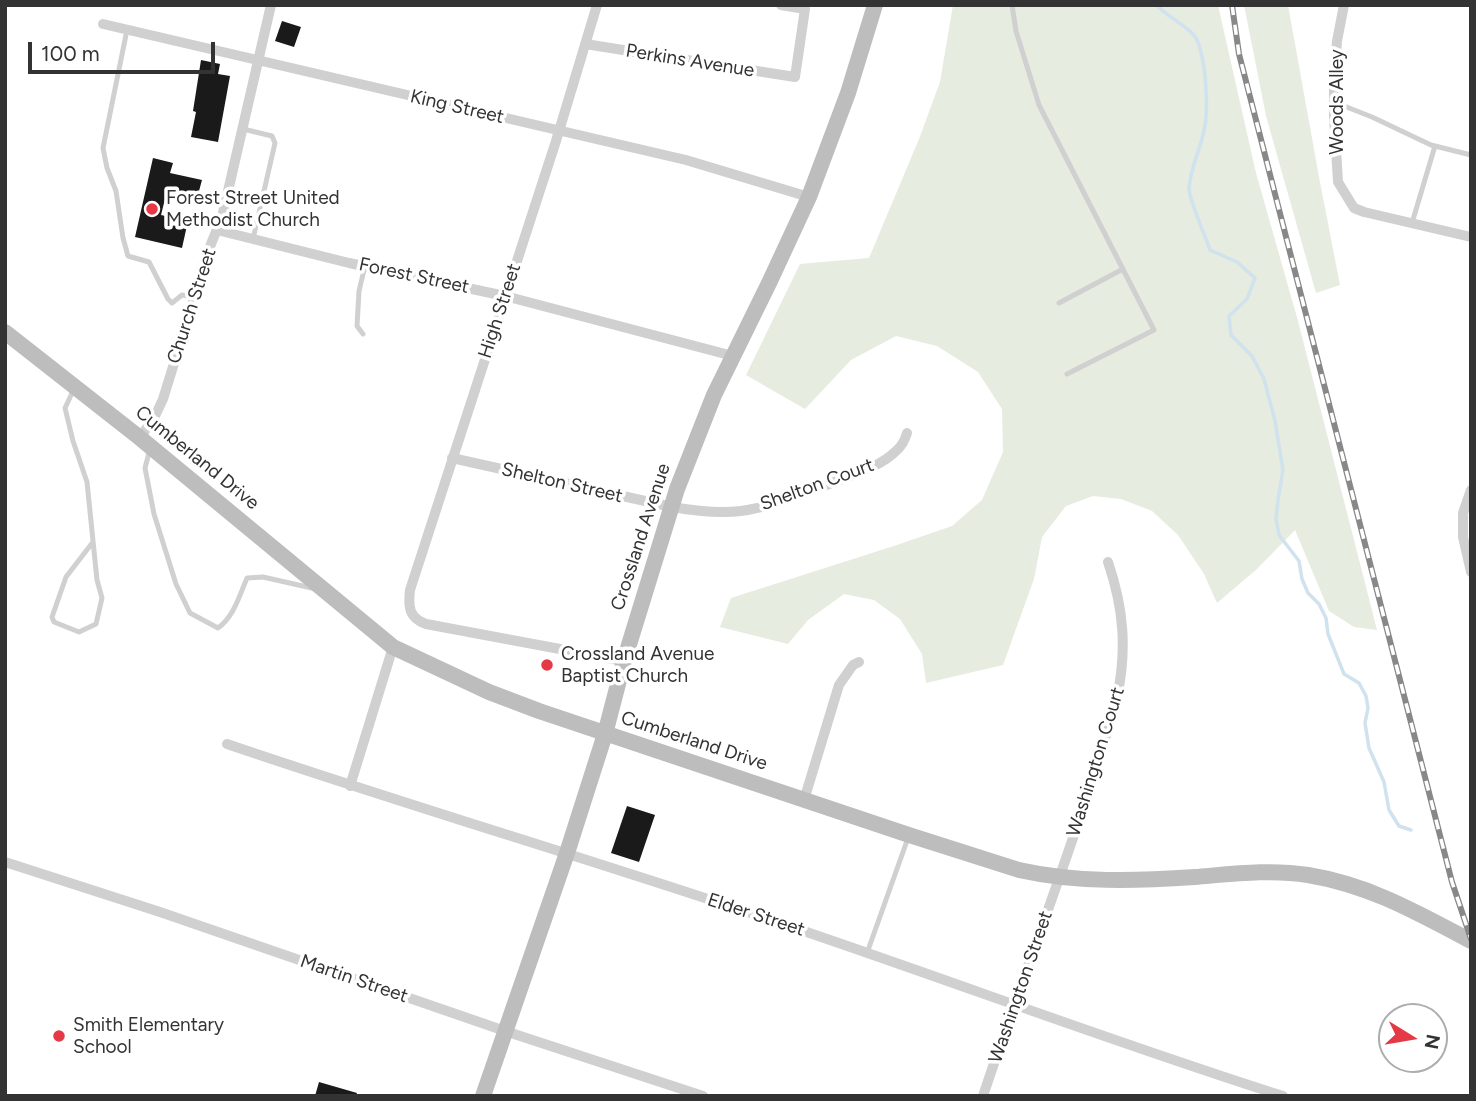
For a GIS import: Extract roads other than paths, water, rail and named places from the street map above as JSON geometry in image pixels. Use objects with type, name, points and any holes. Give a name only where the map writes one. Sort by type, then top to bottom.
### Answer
[{"type":"main road","name":"Crossland Avenue","points":[[483,1096],[567,853],[690,453],[713,394],[809,197],[848,93],[875,5]]},
{"type":"main road","name":"Cumberland Drive","points":[[5,332],[146,442],[393,647],[489,692],[605,734],[1010,867],[1060,878],[1126,880],[1250,874],[1305,875],[1378,894],[1471,941]]},
{"type":"street","name":"Church Street","points":[[146,442],[163,399],[218,230],[271,5]]},
{"type":"street","name":"High Street","points":[[597,5],[559,131],[410,590],[409,609],[419,621],[437,627],[624,661]]},
{"type":"street","name":"Perkins Avenue","points":[[585,44],[795,77],[805,9],[781,5]]},
{"type":"street","name":"Woods Alley","points":[[1344,5],[1337,41],[1334,79],[1338,182],[1354,208],[1412,223]]},
{"type":"street","name":"King Street","points":[[103,24],[686,160],[809,197]]},
{"type":"street","points":[[1412,223],[1471,237]]},
{"type":"street","name":"Forest Street","points":[[218,230],[365,266],[505,296],[733,356]]},
{"type":"street","name":"Shelton Court","points":[[672,507],[721,513],[742,511],[788,499],[887,458],[897,451],[907,433]]},
{"type":"street","name":"Shelton Street","points":[[453,458],[672,507]]},
{"type":"street","points":[[1471,490],[1463,537],[1471,572]]},
{"type":"street","name":"Washington Court","points":[[1060,878],[1109,727],[1122,671],[1121,610],[1108,562]]},
{"type":"street","points":[[350,786],[393,647]]},
{"type":"street","points":[[804,800],[839,685],[859,662]]},
{"type":"street","name":"Elder Street","points":[[227,744],[867,953],[1276,1095]]},
{"type":"street","name":"Martin Street","points":[[5,862],[703,1096]]},
{"type":"street","name":"Washington Street","points":[[984,1096],[1013,1004],[1060,878]]},
{"type":"lane","points":[[1012,5],[1016,31],[1040,105],[1154,330],[1067,374]]},
{"type":"lane","points":[[127,30],[103,148],[116,191],[125,246],[128,256],[149,262],[172,303],[182,295],[195,297]]},
{"type":"lane","points":[[1334,102],[1435,146],[1471,155]]},
{"type":"lane","points":[[243,129],[272,136],[275,142],[253,239]]},
{"type":"lane","points":[[1412,223],[1435,146]]},
{"type":"lane","points":[[363,334],[357,327],[359,291],[365,266]]},
{"type":"lane","points":[[1059,303],[1123,269]]},
{"type":"lane","points":[[75,386],[65,408],[87,482],[97,580],[102,598],[96,625],[79,632],[54,622],[52,617],[66,578],[93,542]]},
{"type":"lane","points":[[146,442],[145,468],[153,514],[176,584],[190,613],[218,628],[236,606],[247,578],[263,577],[325,591]]},
{"type":"lane","points":[[867,953],[909,835]]},
{"type":"waterway","points":[[1157,5],[1194,35],[1203,60],[1206,122],[1189,189],[1195,210],[1210,250],[1237,262],[1255,278],[1247,299],[1229,316],[1231,335],[1252,356],[1264,379],[1275,421],[1283,470],[1276,519],[1279,535],[1299,561],[1308,593],[1319,604],[1326,618],[1328,634],[1344,674],[1359,683],[1366,696],[1368,708],[1365,723],[1369,748],[1384,782],[1389,810],[1399,826],[1411,830]]},
{"type":"railway","points":[[1232,5],[1239,54],[1452,882],[1471,939]]},
{"type":"place","name":"Forest Street United Methodist Church","points":[[152,209]]},
{"type":"place","name":"Crossland Avenue Baptist Church","points":[[547,665]]},
{"type":"place","name":"Smith Elementary School","points":[[59,1036]]}]
